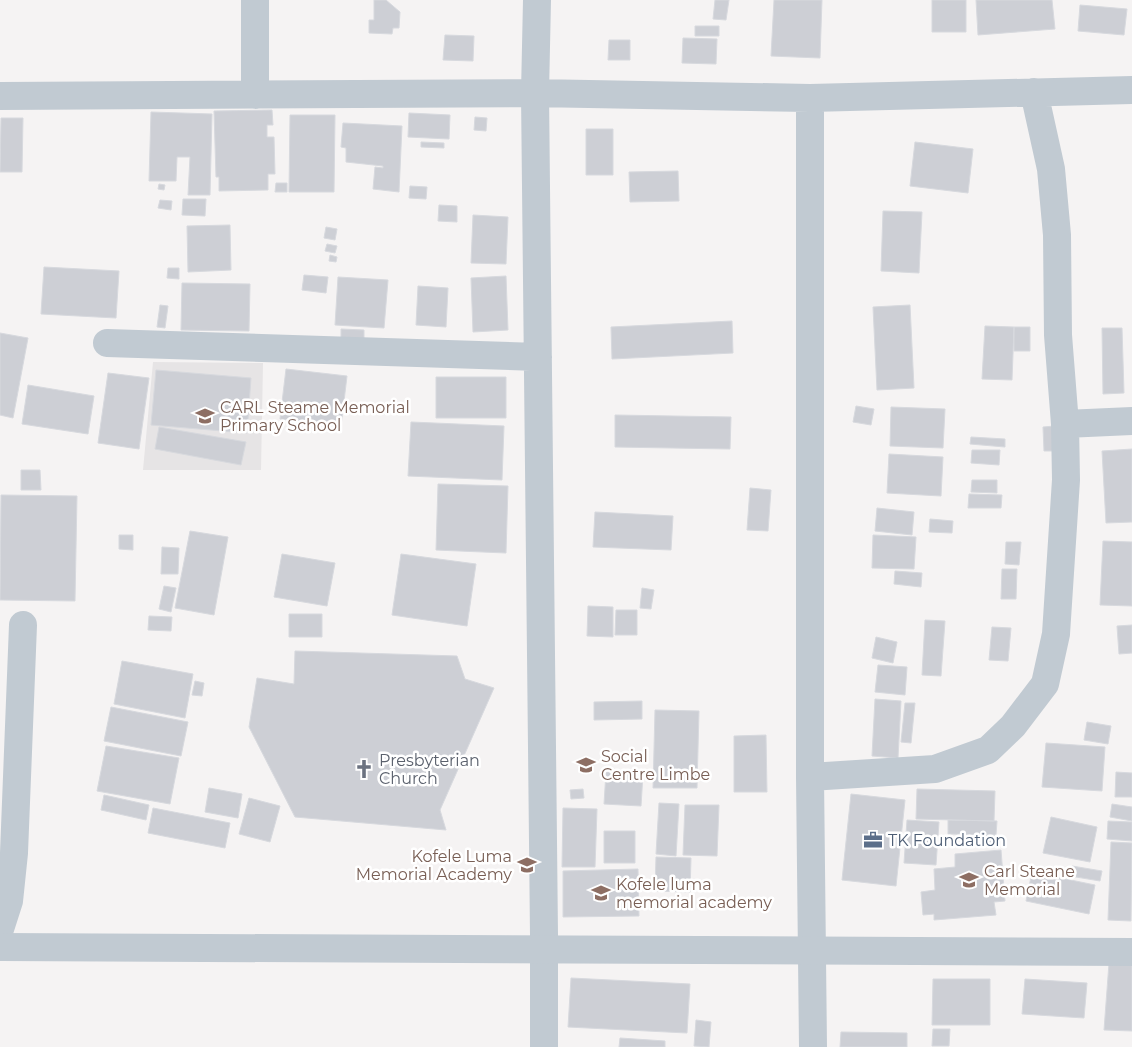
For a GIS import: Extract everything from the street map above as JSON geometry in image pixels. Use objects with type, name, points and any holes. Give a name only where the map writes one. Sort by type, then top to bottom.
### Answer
[{"type":"street","points":[[255,0],[255,95]]},
{"type":"street","points":[[537,0],[535,94],[544,1047]]},
{"type":"street","points":[[0,96],[535,94],[810,98],[1132,90]]},
{"type":"street","points":[[810,777],[935,769],[988,750],[1013,726],[1046,684],[1056,634],[1066,480],[1065,424],[1058,335],[1056,225],[1050,169],[1034,92]]},
{"type":"street","points":[[810,98],[810,777],[813,1047]]},
{"type":"street","points":[[107,343],[538,358]]},
{"type":"street","points":[[1065,424],[1132,421]]},
{"type":"street","points":[[0,929],[9,901],[14,853],[23,625]]},
{"type":"street","points":[[0,947],[1132,952]]},
{"type":"shaded area","name":"CARL Steame Memorial Primary School","points":[[153,362],[263,363],[261,470],[143,470]]},
{"type":"building","points":[[374,0],[386,0],[400,12],[399,28],[393,28],[392,34],[369,33],[369,20],[374,20]]},
{"type":"building","points":[[715,0],[729,0],[726,20],[713,19]]},
{"type":"building","points":[[774,0],[822,0],[820,58],[771,56]]},
{"type":"building","points":[[932,0],[966,0],[966,32],[932,32]]},
{"type":"building","points":[[976,0],[1052,0],[1055,29],[978,35]]},
{"type":"building","points":[[1080,5],[1127,9],[1124,35],[1078,31]]},
{"type":"building","points":[[695,26],[719,26],[719,36],[695,36]]},
{"type":"building","points":[[445,35],[474,36],[473,61],[443,60]]},
{"type":"building","points":[[683,38],[717,39],[716,64],[682,63]]},
{"type":"building","points":[[609,40],[630,40],[630,60],[608,60]]},
{"type":"building","points":[[272,110],[273,125],[267,125],[267,137],[274,137],[275,174],[268,174],[268,190],[219,191],[219,177],[216,177],[214,111]]},
{"type":"building","points":[[151,112],[212,114],[210,195],[188,195],[190,157],[177,157],[176,181],[149,181]]},
{"type":"building","points":[[409,113],[450,115],[449,139],[408,137]]},
{"type":"building","points":[[290,115],[335,115],[334,192],[289,192]]},
{"type":"building","points":[[475,117],[487,118],[486,131],[474,130]]},
{"type":"building","points":[[1,118],[23,118],[22,172],[0,172]]},
{"type":"building","points":[[343,123],[402,126],[399,192],[373,189],[375,167],[383,168],[383,166],[346,162],[346,148],[341,147]]},
{"type":"building","points":[[586,129],[613,129],[613,175],[586,175]]},
{"type":"building","points":[[421,142],[444,143],[444,148],[421,147]]},
{"type":"building","points":[[915,142],[973,149],[968,193],[910,186]]},
{"type":"building","points":[[678,171],[679,201],[630,202],[629,172]]},
{"type":"building","points":[[276,183],[287,183],[287,192],[275,192]]},
{"type":"building","points":[[159,184],[165,185],[164,190],[158,189]]},
{"type":"building","points":[[410,186],[427,187],[426,199],[409,198]]},
{"type":"building","points":[[183,199],[206,199],[205,216],[182,215]]},
{"type":"building","points":[[160,200],[172,201],[171,210],[158,208]]},
{"type":"building","points":[[439,205],[457,206],[457,222],[438,221]]},
{"type":"building","points":[[883,211],[922,212],[919,273],[881,271]]},
{"type":"building","points":[[473,215],[508,217],[506,264],[471,263]]},
{"type":"building","points":[[230,225],[231,270],[188,272],[187,226]]},
{"type":"building","points":[[326,227],[337,229],[335,240],[324,238]]},
{"type":"building","points":[[327,244],[337,246],[335,253],[325,251]]},
{"type":"building","points":[[330,255],[337,257],[336,262],[329,261]]},
{"type":"building","points":[[44,267],[119,271],[116,318],[41,314]]},
{"type":"building","points":[[168,268],[179,268],[179,279],[167,278]]},
{"type":"building","points":[[304,275],[328,277],[326,293],[302,290]]},
{"type":"building","points":[[506,276],[508,330],[473,332],[471,278]]},
{"type":"building","points":[[338,277],[388,280],[384,328],[335,325]]},
{"type":"building","points":[[182,283],[250,284],[249,331],[181,330]]},
{"type":"building","points":[[418,286],[448,288],[446,327],[416,325]]},
{"type":"building","points":[[160,305],[168,306],[165,328],[157,327]]},
{"type":"building","points":[[910,305],[914,388],[877,390],[873,307]]},
{"type":"building","points":[[732,321],[733,353],[612,359],[611,327]]},
{"type":"building","points":[[985,326],[1014,327],[1012,380],[982,379]]},
{"type":"building","points":[[1014,327],[1030,327],[1030,351],[1014,351]]},
{"type":"building","points":[[1102,328],[1122,328],[1124,393],[1103,394]]},
{"type":"building","points":[[341,329],[364,330],[364,340],[341,339]]},
{"type":"building","points":[[0,333],[28,338],[13,418],[0,415]]},
{"type":"building","points":[[286,369],[347,376],[341,426],[280,419]]},
{"type":"building","points":[[156,370],[251,378],[247,433],[151,425]]},
{"type":"building","points":[[108,373],[149,378],[139,449],[98,443]]},
{"type":"building","points":[[436,377],[506,377],[506,418],[436,418]]},
{"type":"building","points":[[28,385],[94,396],[88,434],[22,424]]},
{"type":"building","points":[[856,406],[874,409],[871,425],[853,422]]},
{"type":"building","points":[[891,407],[945,409],[943,448],[890,446]]},
{"type":"building","points":[[615,415],[731,417],[730,449],[615,447]]},
{"type":"building","points":[[411,422],[504,426],[502,480],[408,476]]},
{"type":"building","points":[[1055,426],[1056,451],[1044,451],[1043,427]]},
{"type":"building","points":[[159,427],[246,442],[241,465],[155,449]]},
{"type":"building","points":[[971,437],[1005,439],[1005,447],[970,444]]},
{"type":"building","points":[[1132,449],[1132,522],[1106,523],[1102,451]]},
{"type":"building","points":[[972,450],[1000,450],[999,465],[971,463]]},
{"type":"building","points":[[889,454],[943,457],[941,496],[887,493]]},
{"type":"building","points":[[21,470],[40,470],[41,490],[21,490]]},
{"type":"building","points":[[972,480],[997,480],[997,493],[971,492]]},
{"type":"building","points":[[438,484],[508,486],[506,553],[436,550]]},
{"type":"building","points":[[750,488],[771,490],[768,531],[747,530]]},
{"type":"building","points":[[969,494],[1002,495],[1001,508],[968,508]]},
{"type":"building","points":[[1,495],[77,496],[75,601],[0,600]]},
{"type":"building","points":[[877,508],[914,512],[912,535],[875,531]]},
{"type":"building","points":[[595,512],[673,516],[671,550],[593,547]]},
{"type":"building","points":[[930,519],[953,521],[952,533],[929,532]]},
{"type":"building","points":[[190,531],[228,537],[214,615],[175,608]]},
{"type":"building","points":[[119,535],[133,535],[133,550],[119,549]]},
{"type":"building","points":[[873,535],[916,537],[914,569],[872,568]]},
{"type":"building","points":[[1103,541],[1132,542],[1132,606],[1100,605]]},
{"type":"building","points":[[1006,542],[1021,542],[1019,565],[1005,564]]},
{"type":"building","points":[[162,547],[179,548],[178,574],[161,574]]},
{"type":"building","points":[[282,554],[335,563],[327,606],[274,597]]},
{"type":"building","points":[[401,554],[476,564],[467,626],[392,615]]},
{"type":"building","points":[[1002,569],[1017,569],[1016,599],[1001,599]]},
{"type":"building","points":[[895,571],[922,573],[921,587],[894,584]]},
{"type":"building","points":[[164,586],[176,588],[171,612],[159,609]]},
{"type":"building","points":[[642,588],[654,590],[651,609],[640,608]]},
{"type":"building","points":[[588,606],[613,607],[613,637],[587,636]]},
{"type":"building","points":[[616,610],[637,610],[637,635],[615,635]]},
{"type":"building","points":[[289,614],[322,614],[322,637],[289,637]]},
{"type":"building","points":[[149,616],[172,617],[171,631],[148,630]]},
{"type":"building","points":[[925,620],[945,621],[941,676],[922,675]]},
{"type":"building","points":[[1132,625],[1132,653],[1119,654],[1117,626]]},
{"type":"building","points":[[992,627],[1011,628],[1008,661],[989,660]]},
{"type":"building","points":[[876,637],[897,642],[893,663],[872,658]]},
{"type":"building","name":"Presbyterian Church","points":[[295,651],[457,656],[465,679],[494,688],[440,810],[446,830],[295,817],[249,727],[257,678],[294,684]]},
{"type":"building","points":[[122,661],[193,674],[185,718],[114,704]]},
{"type":"building","points":[[878,665],[907,667],[905,695],[875,692]]},
{"type":"building","points":[[195,681],[204,683],[202,696],[192,695]]},
{"type":"building","points":[[875,699],[901,701],[898,758],[872,756]]},
{"type":"building","points":[[642,701],[642,719],[594,720],[594,702]]},
{"type":"building","points":[[905,703],[915,703],[911,743],[901,742]]},
{"type":"building","points":[[111,707],[188,722],[181,756],[104,741]]},
{"type":"building","points":[[655,710],[699,711],[697,788],[653,788]]},
{"type":"building","points":[[1087,722],[1111,726],[1108,744],[1084,740]]},
{"type":"building","points":[[766,735],[767,792],[734,792],[734,736]]},
{"type":"building","points":[[1046,743],[1105,747],[1102,791],[1042,787]]},
{"type":"building","points":[[106,746],[179,758],[170,804],[97,791]]},
{"type":"building","points":[[606,772],[643,774],[641,806],[604,804]]},
{"type":"building","points":[[1116,772],[1132,773],[1132,797],[1115,797]]},
{"type":"building","points":[[209,788],[242,794],[238,818],[205,812]]},
{"type":"building","points":[[583,789],[584,798],[571,799],[570,790]]},
{"type":"building","points":[[917,789],[995,791],[994,821],[916,819]]},
{"type":"building","name":"TK Foundation","points":[[851,794],[905,800],[896,886],[842,880]]},
{"type":"building","points":[[104,795],[149,805],[146,820],[101,810]]},
{"type":"building","points":[[249,798],[280,806],[270,842],[239,834]]},
{"type":"building","points":[[659,803],[679,804],[676,856],[656,854]]},
{"type":"building","points":[[1112,804],[1132,807],[1132,821],[1110,817]]},
{"type":"building","points":[[685,805],[719,805],[717,856],[683,855]]},
{"type":"building","points":[[153,808],[230,823],[225,848],[148,833]]},
{"type":"building","points":[[563,808],[597,809],[595,867],[562,867]]},
{"type":"building","points":[[1051,817],[1097,827],[1090,862],[1043,853]]},
{"type":"building","points":[[907,820],[939,822],[936,865],[904,863]]},
{"type":"building","points":[[948,820],[997,821],[996,835],[948,834]]},
{"type":"building","points":[[1108,821],[1132,822],[1132,841],[1107,839]]},
{"type":"building","points":[[604,831],[635,831],[635,863],[604,863]]},
{"type":"building","points":[[979,835],[997,835],[997,845],[980,845]]},
{"type":"building","points":[[1111,842],[1132,843],[1131,921],[1108,920]]},
{"type":"building","name":"Carl Steane Memorial","points":[[1001,850],[1005,901],[994,902],[996,915],[934,920],[934,914],[923,915],[921,892],[935,890],[934,869],[955,867],[955,854]]},
{"type":"building","points":[[656,857],[691,858],[690,892],[655,891]]},
{"type":"building","points":[[1072,866],[1102,871],[1100,881],[1070,876]]},
{"type":"building","name":"Kofele luma memorial academy","points":[[638,869],[639,916],[563,917],[563,871]]},
{"type":"building","points":[[1032,872],[1095,885],[1089,914],[1026,901]]},
{"type":"building","points":[[1109,963],[1132,964],[1132,1031],[1104,1030]]},
{"type":"building","points":[[571,978],[690,984],[687,1033],[568,1027]]},
{"type":"building","points":[[933,979],[990,979],[990,1025],[932,1025]]},
{"type":"building","points":[[1025,979],[1087,983],[1084,1018],[1022,1014]]},
{"type":"building","points":[[696,1020],[711,1022],[709,1047],[694,1046]]},
{"type":"building","points":[[933,1029],[950,1029],[949,1046],[932,1046]]},
{"type":"building","points":[[841,1032],[907,1033],[907,1047],[840,1047]]},
{"type":"building","points":[[620,1038],[665,1041],[665,1047],[619,1047]]},
{"type":"place","name":"CARL Steame Memorial Primary School","points":[[205,416]]},
{"type":"place","name":"Social Centre Limbe","points":[[586,765]]},
{"type":"place","name":"Presbyterian Church","points":[[364,769]]},
{"type":"place","name":"TK Foundation","points":[[873,840]]},
{"type":"place","name":"Kofele Luma Memorial Academy","points":[[527,865]]},
{"type":"place","name":"Carl Steane Memorial","points":[[969,880]]},
{"type":"place","name":"Kofele luma memorial academy","points":[[601,893]]}]
